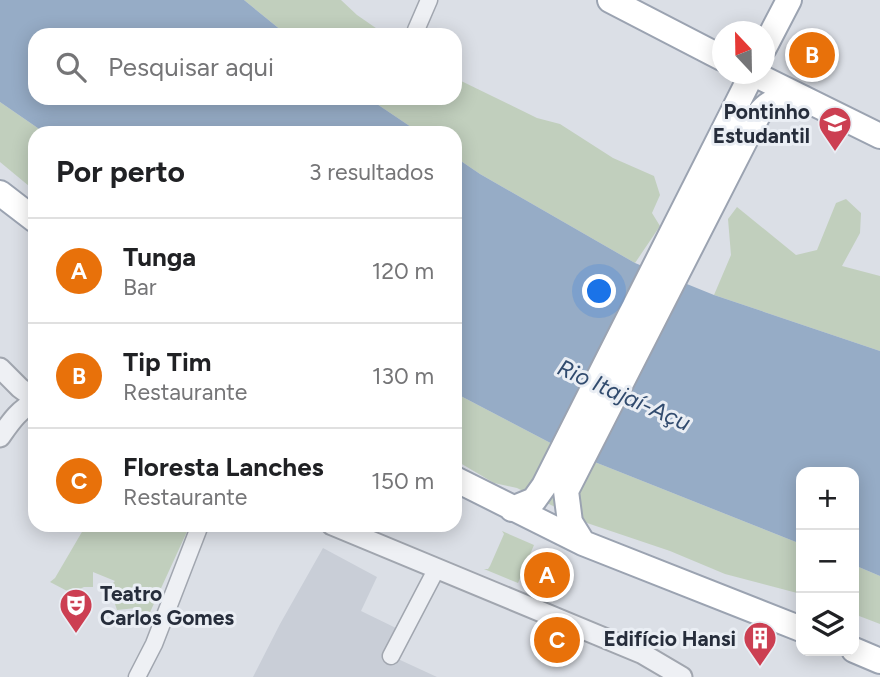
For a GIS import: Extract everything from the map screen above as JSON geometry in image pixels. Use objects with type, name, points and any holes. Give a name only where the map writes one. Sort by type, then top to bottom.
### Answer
[{"type":"main road","points":[[610,0],[712,52]]},
{"type":"main road","points":[[775,28],[789,0]]},
{"type":"main road","points":[[512,509],[555,489],[694,214],[749,84]]},
{"type":"main road","points":[[774,84],[880,135]]},
{"type":"main road","points":[[694,214],[766,104],[783,99],[803,98]]},
{"type":"main road","points":[[0,193],[28,215]]},
{"type":"main road","points":[[462,483],[583,543],[796,627]]},
{"type":"main road","points":[[555,489],[583,543]]},
{"type":"main road","points":[[859,652],[880,660]]},
{"type":"street","points":[[417,28],[429,0]]},
{"type":"street","points":[[0,368],[28,394]]},
{"type":"street","points":[[0,437],[28,399]]},
{"type":"street","points":[[136,677],[154,644],[197,532]]},
{"type":"street","points":[[349,532],[643,654],[682,677]]},
{"type":"street","points":[[391,656],[437,568]]},
{"type":"shaded area","points":[[323,548],[377,577],[361,611],[398,629],[385,653],[437,677],[253,677]]},
{"type":"green space","points":[[244,0],[341,0],[376,28],[278,28]]},
{"type":"green space","points":[[462,81],[537,118],[560,124],[613,158],[654,176],[660,195],[652,213],[660,226],[635,263],[462,162],[462,126],[410,126],[378,105],[462,105]]},
{"type":"green space","points":[[0,102],[35,126],[28,126],[28,185],[0,162]]},
{"type":"green space","points":[[846,199],[861,213],[860,233],[842,266],[880,276],[880,351],[714,295],[731,255],[728,219],[737,207],[796,255],[817,250],[836,203]]},
{"type":"green space","points":[[462,397],[562,449],[796,542],[796,593],[725,574],[670,551],[587,523],[517,488],[494,483],[462,464]]},
{"type":"green space","points":[[502,531],[534,545],[518,583],[484,569],[490,566],[504,534]]},
{"type":"green space","points":[[82,532],[187,532],[146,621],[136,608],[117,610],[114,601],[105,591],[115,581],[93,572],[93,587],[84,587],[71,593],[50,582]]},
{"type":"green space","points":[[859,567],[880,576],[880,624],[859,616]]},
{"type":"water","points":[[0,0],[244,0],[278,28],[28,28],[28,105],[378,105],[410,126],[35,126],[0,102]]},
{"type":"water","name":"Rio Itajaí-Açu","points":[[462,162],[635,263],[714,295],[880,351],[880,576],[859,567],[859,467],[796,467],[796,542],[562,449],[462,397]]},
{"type":"place","name":"Tip Tim","points":[[812,55]]},
{"type":"place","name":"Pontinho Estudantil","points":[[835,153]]},
{"type":"place","name":"Tunga","points":[[547,575]]},
{"type":"place","name":"Teatro Carlos Gomes","points":[[76,635]]},
{"type":"place","name":"Floresta Lanches","points":[[557,640]]},
{"type":"place","name":"Edifício Hansi","points":[[760,668]]}]
